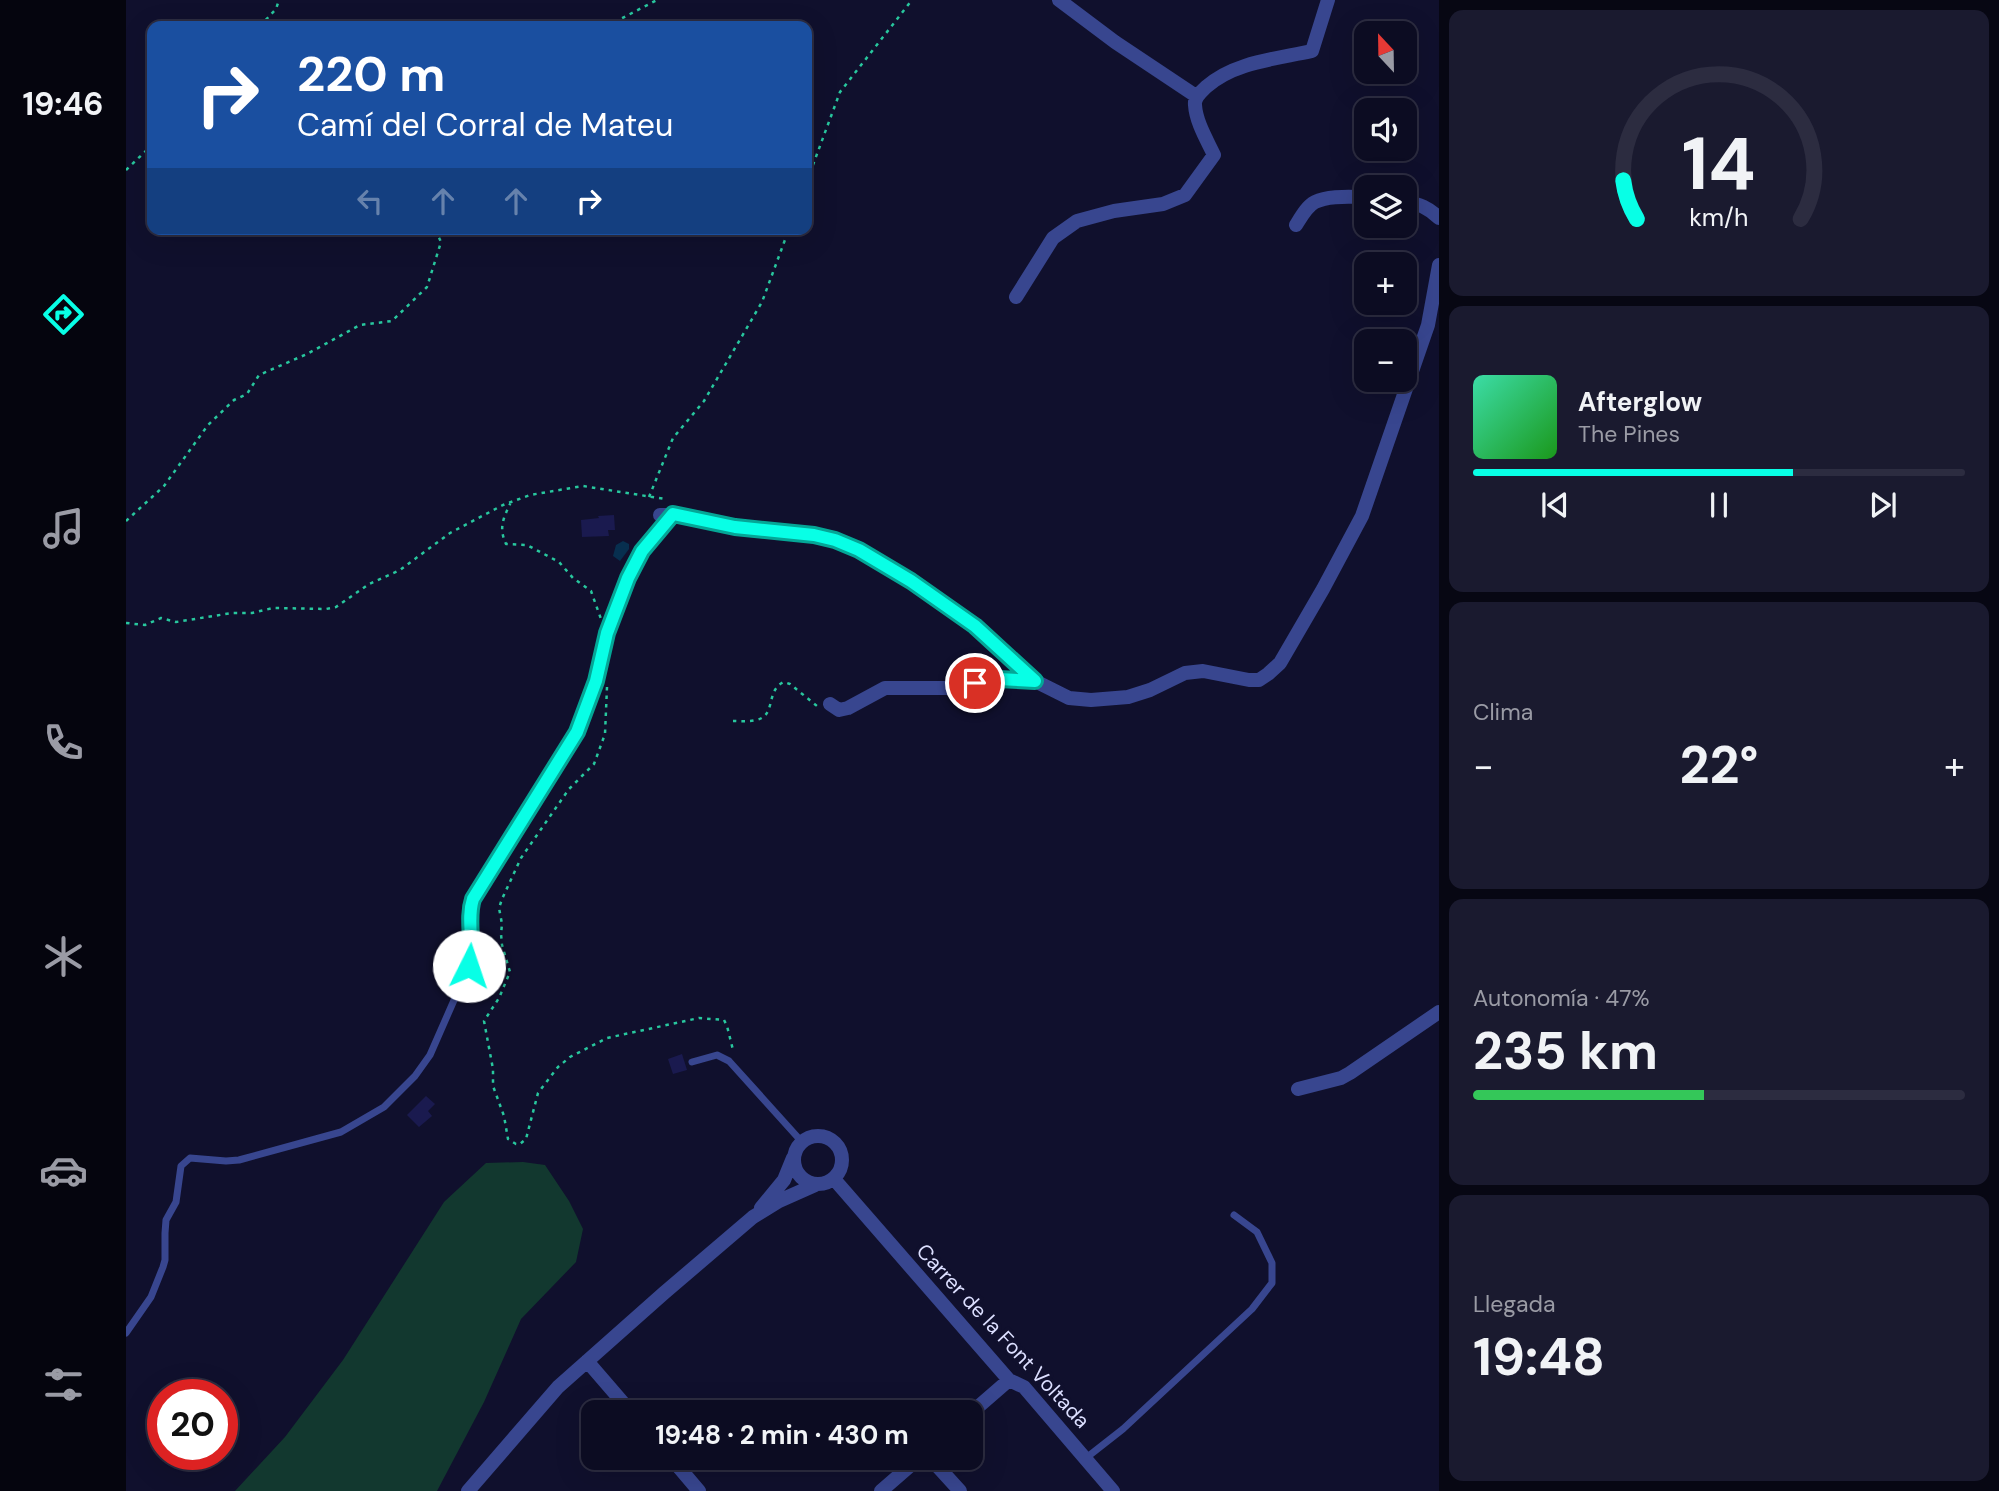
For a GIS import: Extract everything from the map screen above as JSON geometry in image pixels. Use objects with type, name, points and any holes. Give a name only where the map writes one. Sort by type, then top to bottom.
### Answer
[{"type":"street","points":[[1059,0],[1115,42],[1196,96]]},
{"type":"street","points":[[1017,297],[1053,238],[1077,222],[1114,211],[1163,204],[1185,195],[1214,155],[1201,125],[1195,103],[1196,96],[1216,79],[1238,67],[1312,51],[1328,0]]},
{"type":"street","points":[[1296,225],[1313,203],[1325,199],[1354,197]]},
{"type":"street","points":[[1417,205],[1430,209],[1439,218]]},
{"type":"street","points":[[672,514],[735,527],[814,535],[859,550],[911,581],[975,626],[1035,681],[1069,698],[1100,700],[1128,697],[1185,673],[1203,671],[1259,680],[1280,663],[1362,516],[1428,325],[1439,265]]},
{"type":"street","points":[[835,707],[848,708],[885,688],[951,688],[999,679],[1035,681]]},
{"type":"street","points":[[1298,1089],[1341,1078],[1439,1012]]},
{"type":"street","points":[[468,1491],[558,1387],[753,1217],[784,1180],[796,1148],[802,1142],[817,1136],[826,1137],[833,1142],[842,1156],[842,1164],[834,1179],[779,1201],[753,1217]]},
{"type":"street","points":[[793,1156],[800,1178],[815,1185]]},
{"type":"street","name":"Carrer de la Font Voltada","points":[[834,1179],[1009,1380],[1024,1387],[1113,1491]]},
{"type":"street","points":[[587,1361],[621,1400]]},
{"type":"street","points":[[983,1402],[1009,1380]]},
{"type":"street","points":[[681,1470],[699,1491]]},
{"type":"street","points":[[881,1491],[905,1470]]},
{"type":"street","points":[[941,1470],[960,1491]]},
{"type":"lane","points":[[126,1332],[151,1297],[163,1267],[166,1220],[176,1202],[179,1172],[185,1161],[190,1158],[239,1160],[341,1132],[384,1107],[406,1086],[430,1055],[469,966],[472,954],[470,915],[473,899],[577,732],[596,681],[607,633],[636,561],[672,514]]},
{"type":"lane","points":[[692,1062],[717,1055],[729,1061],[802,1142]]},
{"type":"lane","points":[[1086,1458],[1122,1429],[1252,1309],[1272,1283],[1272,1263],[1257,1232],[1234,1215]]},
{"type":"path","points":[[265,21],[276,9],[279,0]]},
{"type":"path","points":[[617,21],[657,0]]},
{"type":"path","points":[[812,168],[840,92],[912,0]]},
{"type":"path","points":[[126,170],[147,150]]},
{"type":"path","points":[[126,521],[164,486],[208,425],[234,400],[247,394],[259,376],[360,325],[392,321],[427,287],[442,242],[438,235]]},
{"type":"path","points":[[649,497],[673,438],[704,401],[762,302],[787,235]]},
{"type":"path","points":[[126,623],[145,625],[161,618],[176,622],[273,608],[335,607],[369,584],[400,569],[450,533],[530,495],[583,486],[667,500],[672,514]]},
{"type":"path","points":[[512,502],[501,524],[506,544],[527,545],[559,562],[573,578],[591,591],[607,633]]},
{"type":"path","points":[[608,679],[605,734],[594,764],[569,789],[521,858],[499,908],[502,945],[510,972],[499,998],[484,1021],[493,1069],[493,1086],[504,1116],[508,1139],[516,1144],[526,1139],[538,1093],[558,1067],[570,1057],[607,1038],[699,1018],[716,1018],[723,1020],[727,1026],[733,1051],[729,1061]]},
{"type":"path","points":[[733,722],[763,718],[769,710],[776,685],[783,682],[790,684],[819,708],[831,712],[835,707]]},
{"type":"green space","points":[[523,1162],[545,1165],[569,1201],[583,1229],[576,1262],[521,1319],[484,1402],[437,1491],[235,1491],[285,1437],[343,1360],[444,1202],[486,1163]]},
{"type":"water","points":[[623,541],[629,544],[629,549],[620,561],[613,556],[616,545]]},
{"type":"building","points":[[614,515],[615,530],[608,530],[609,536],[582,537],[581,520]]},
{"type":"building","points":[[682,1054],[687,1070],[673,1074],[668,1059]]},
{"type":"building","points":[[426,1096],[435,1104],[428,1111],[432,1116],[419,1127],[407,1115]]},
{"type":"route","points":[[469,966],[472,954],[470,915],[476,891],[577,732],[596,681],[607,633],[628,578],[651,538],[673,514],[735,527],[814,535],[859,550],[911,581],[975,626],[1035,681],[999,679],[975,683]]}]
